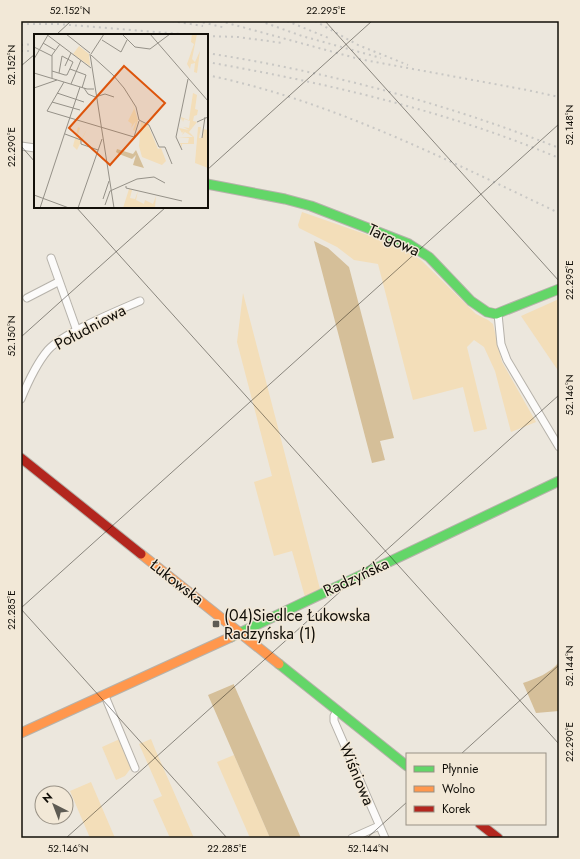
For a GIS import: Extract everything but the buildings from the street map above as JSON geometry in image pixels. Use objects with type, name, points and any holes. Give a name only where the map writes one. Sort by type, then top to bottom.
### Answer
[{"type":"street","points":[[21,146],[34,148]]},
{"type":"street","name":"Targowa","points":[[208,184],[300,203],[404,242],[429,257],[470,301],[488,312],[498,314]]},
{"type":"street","points":[[50,258],[77,331]]},
{"type":"street","points":[[27,298],[58,282]]},
{"type":"street","points":[[559,289],[498,314],[502,344],[507,360],[559,447]]},
{"type":"street","name":"Południowa","points":[[21,399],[28,382],[48,350],[57,342],[140,301]]},
{"type":"street","name":"Łukowska","points":[[21,458],[406,765]]},
{"type":"street","name":"Radzyńska","points":[[21,733],[205,650],[559,481]]},
{"type":"street","points":[[105,696],[135,768]]},
{"type":"street","name":"Wiśniowa","points":[[337,711],[334,716],[334,721],[385,838]]},
{"type":"street","points":[[481,825],[498,838]]},
{"type":"street","points":[[352,838],[379,826]]},
{"type":"shaded area","points":[[302,212],[385,241],[420,259],[476,314],[493,324],[502,362],[536,422],[511,432],[495,371],[484,347],[474,340],[467,347],[487,429],[474,432],[463,387],[413,400],[378,264],[354,260],[337,247],[299,228],[298,225]]},
{"type":"shaded area","points":[[314,241],[328,248],[349,267],[394,438],[380,441],[385,460],[372,463]]},
{"type":"shaded area","points":[[243,293],[320,589],[305,597],[292,551],[274,556],[254,482],[272,476],[237,342]]},
{"type":"shaded area","points":[[559,299],[559,372],[521,316]]},
{"type":"shaded area","points":[[559,662],[559,711],[536,713],[523,683],[547,673]]},
{"type":"shaded area","points":[[234,684],[301,838],[270,838],[208,695]]},
{"type":"shaded area","points":[[122,738],[131,768],[125,776],[116,780],[102,747]]},
{"type":"shaded area","points":[[151,739],[194,838],[170,838],[153,800],[162,796],[139,744]]},
{"type":"shaded area","points":[[234,755],[270,838],[250,838],[217,762]]},
{"type":"shaded area","points":[[91,782],[115,838],[90,838],[74,800],[74,789]]},
{"type":"railway","points":[[172,21],[203,26]]},
{"type":"railway","points":[[197,21],[226,28]]},
{"type":"railway","points":[[220,21],[359,59],[559,97]]},
{"type":"railway","points":[[260,21],[302,36],[381,58]]},
{"type":"railway","points":[[287,21],[331,39]]},
{"type":"railway","points":[[315,21],[358,45],[408,65]]},
{"type":"railway","points":[[21,24],[58,24],[181,34]]},
{"type":"railway","points":[[208,36],[238,37],[283,43]]},
{"type":"railway","points":[[21,45],[34,44]]},
{"type":"railway","points":[[21,51],[34,51]]},
{"type":"railway","points":[[208,53],[297,70],[386,91],[473,117],[559,148]]},
{"type":"railway","points":[[208,62],[297,79],[386,100],[474,126],[559,158]]},
{"type":"railway","points":[[208,75],[253,86],[299,100],[343,116],[430,152],[559,213]]},
{"type":"traffic: fast","points":[[208,184],[285,199],[311,206],[409,244],[429,257],[471,301],[487,312],[496,314],[559,289]]},
{"type":"traffic: fast","points":[[231,637],[559,481]]},
{"type":"traffic: fast","points":[[279,664],[406,765]]},
{"type":"traffic: slow","points":[[141,554],[279,664]]},
{"type":"traffic: slow","points":[[21,733],[231,637]]},
{"type":"traffic: jam","points":[[21,458],[141,554]]},
{"type":"traffic: jam","points":[[481,825],[498,838]]},
{"type":"place","name":"(04)Siedlce Łukowska Radzyńska (1)","points":[[216,624]]}]
